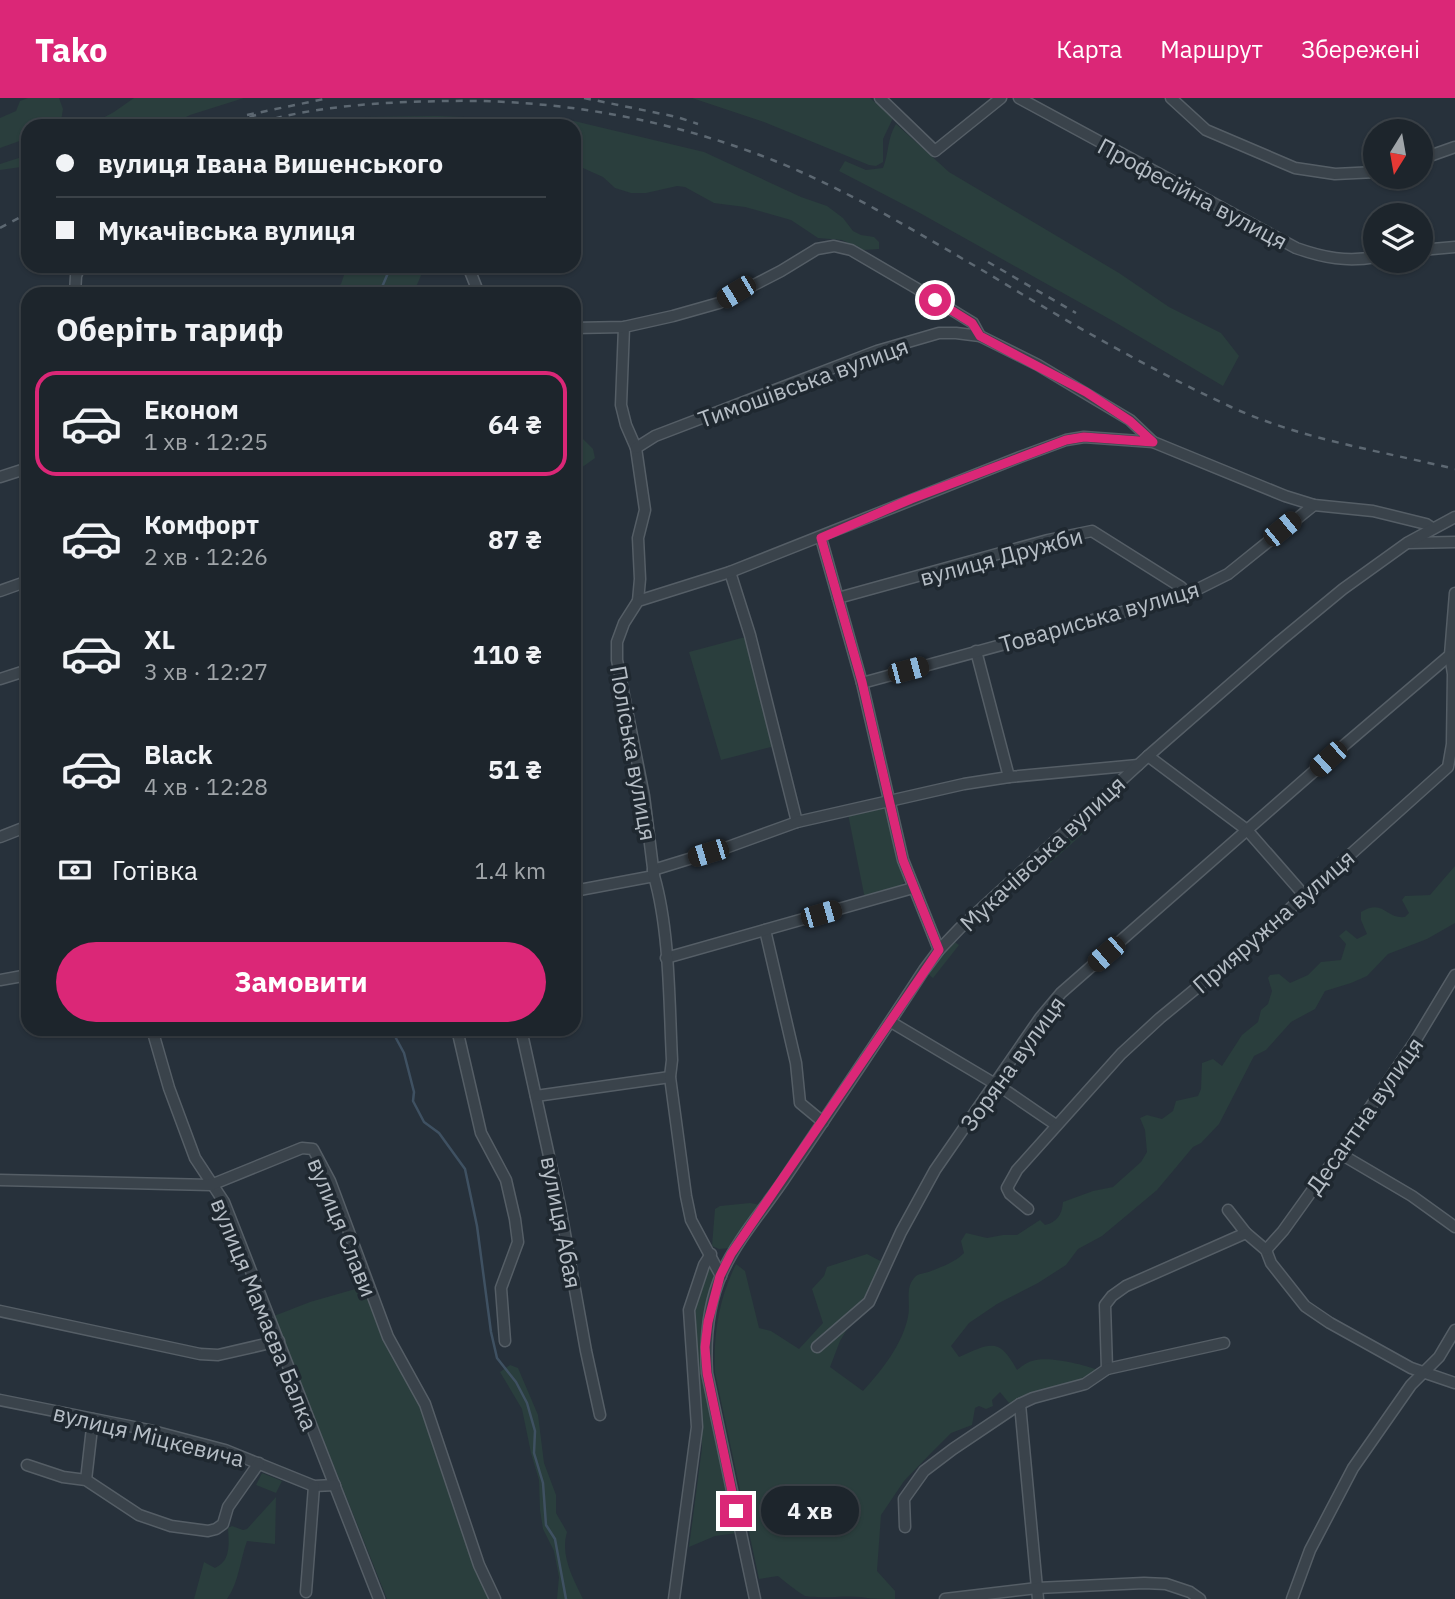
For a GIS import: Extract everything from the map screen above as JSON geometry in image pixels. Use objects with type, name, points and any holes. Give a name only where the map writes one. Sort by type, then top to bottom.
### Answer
[{"type":"street","points":[[880,98],[935,151],[1001,98]]},
{"type":"street","name":"Професійна вулиця","points":[[1018,98],[1296,248],[1323,258],[1363,259]]},
{"type":"street","points":[[1171,98],[1206,130],[1294,168],[1335,174],[1363,173]]},
{"type":"street","points":[[1433,155],[1455,147]]},
{"type":"street","points":[[581,328],[624,327],[719,303],[817,249],[834,246],[851,250],[950,309],[972,323],[980,336]]},
{"type":"street","points":[[1433,249],[1455,247]]},
{"type":"street","points":[[624,327],[621,405],[636,448],[645,510],[638,538],[638,601],[730,572],[811,539],[821,538],[903,502],[1066,440],[1084,437],[1153,442],[1242,480],[1314,505],[1373,510],[1432,528]]},
{"type":"street","name":"Тимошівська вулиця","points":[[636,448],[655,436],[877,351],[939,333],[956,332],[980,336],[1086,392],[1130,421],[1153,442]]},
{"type":"street","points":[[0,477],[21,470]]},
{"type":"street","name":"Товариська вулиця","points":[[862,682],[1188,594],[1228,574],[1314,505]]},
{"type":"street","name":"Мукачівська вулиця","points":[[755,1599],[707,1373],[705,1347],[708,1322],[720,1276],[731,1254],[939,950],[960,928],[1148,756],[1311,615],[1407,543],[1455,517]]},
{"type":"street","name":"вулиця Дружби","points":[[838,598],[1048,540],[1092,531],[1188,594]]},
{"type":"street","points":[[821,538],[862,682],[903,860],[939,950]]},
{"type":"street","points":[[1407,543],[1455,542]]},
{"type":"street","points":[[730,572],[750,635],[797,822]]},
{"type":"street","points":[[0,591],[21,584]]},
{"type":"street","name":"Прияружна вулиця","points":[[1028,1209],[1010,1194],[1007,1188],[1017,1170],[1121,1054],[1160,1018],[1255,940],[1448,767],[1452,744],[1450,655],[1455,593]]},
{"type":"street","name":"Поліська вулиця","points":[[638,601],[624,623],[617,642],[617,660],[644,796],[653,873],[658,891],[666,958],[672,1060],[670,1077],[686,1196],[691,1220],[711,1254]]},
{"type":"street","points":[[976,651],[1009,777]]},
{"type":"street","name":"Зоряна вулиця","points":[[817,1347],[869,1302],[901,1232],[935,1170],[1040,1017],[1062,993],[1450,655]]},
{"type":"street","points":[[0,679],[21,672]]},
{"type":"street","points":[[1148,756],[1248,830],[1304,895]]},
{"type":"street","points":[[581,889],[653,873],[797,822],[964,784],[1138,765]]},
{"type":"street","points":[[1102,768],[1108,777],[1108,793]]},
{"type":"street","points":[[0,837],[21,829]]},
{"type":"street","points":[[666,958],[912,888]]},
{"type":"street","points":[[765,930],[796,1063],[800,1103],[823,1122]]},
{"type":"street","name":"Десантна вулиця","points":[[1266,1251],[1339,1153],[1414,1043],[1455,975]]},
{"type":"street","points":[[0,980],[21,976]]},
{"type":"street","points":[[891,1022],[1056,1125]]},
{"type":"street","name":"вулиця Мамаєва Балка","points":[[154,1036],[169,1088],[195,1158],[224,1202],[379,1599]]},
{"type":"street","points":[[459,1036],[481,1133],[506,1180],[515,1219],[518,1242],[501,1288],[505,1341]]},
{"type":"street","name":"вулиця Абая","points":[[523,1036],[600,1415]]},
{"type":"street","points":[[536,1096],[670,1077]]},
{"type":"street","name":"вулиця Слави","points":[[0,1180],[211,1185],[302,1148],[308,1147],[316,1153],[334,1192],[388,1337],[425,1404],[479,1565],[495,1599]]},
{"type":"street","points":[[1339,1153],[1412,1196],[1455,1227]]},
{"type":"street","points":[[1228,1210],[1246,1233],[1266,1251],[1271,1263],[1305,1306],[1347,1333],[1424,1373],[1455,1383]]},
{"type":"street","points":[[1107,1369],[1105,1305],[1112,1296],[1126,1286],[1246,1233]]},
{"type":"street","points":[[711,1254],[720,1276]]},
{"type":"street","points":[[674,1599],[697,1427],[689,1310],[704,1265],[711,1254]]},
{"type":"street","points":[[0,1311],[201,1354],[218,1355],[279,1341]]},
{"type":"street","points":[[1292,1599],[1310,1550],[1353,1468],[1411,1385],[1439,1357],[1455,1330]]},
{"type":"street","points":[[905,1527],[904,1499],[924,1471],[1020,1404],[1085,1384],[1107,1369],[1224,1343]]},
{"type":"street","name":"вулиця Міцкевича","points":[[0,1400],[162,1433],[225,1450],[314,1486],[335,1485]]},
{"type":"street","points":[[1020,1404],[1037,1593]]},
{"type":"street","points":[[86,1480],[93,1419]]},
{"type":"street","points":[[27,1465],[64,1477],[86,1480],[139,1515],[171,1527],[208,1531],[223,1524],[228,1507],[259,1463]]},
{"type":"street","points":[[306,1592],[314,1486]]},
{"type":"street","points":[[945,1599],[1144,1583],[1166,1584],[1190,1592],[1200,1599]]},
{"type":"green space","points":[[28,98],[59,98],[63,109],[61,119],[21,119],[21,140],[0,148],[0,118],[16,111],[20,101]]},
{"type":"green space","points":[[134,98],[244,98],[182,119],[101,119]]},
{"type":"green space","points":[[692,98],[870,98],[893,118],[883,139],[883,162],[876,166],[764,122]]},
{"type":"green space","points":[[437,116],[519,119],[355,119]]},
{"type":"green space","points":[[581,123],[704,152],[801,197],[827,206],[843,218],[853,231],[874,237],[879,242],[879,249],[863,250],[842,240],[818,238],[791,220],[745,207],[714,203],[685,187],[631,193],[615,188],[603,177],[581,167]]},
{"type":"green space","points":[[896,124],[949,172],[1119,273],[1169,307],[1221,333],[1239,356],[1223,386],[1113,321],[839,171],[845,161],[866,170],[883,168]]},
{"type":"green space","points":[[21,157],[21,167],[0,170],[0,164]]},
{"type":"green space","points":[[345,273],[422,273],[416,287],[338,287]]},
{"type":"green space","points":[[581,437],[593,449],[595,458],[581,468]]},
{"type":"green space","points":[[749,636],[775,746],[721,760],[689,652]]},
{"type":"green space","points":[[886,806],[905,881],[899,888],[865,899],[848,814]]},
{"type":"green space","points":[[1080,824],[1087,830],[1042,870],[1037,863],[1056,846],[1060,849],[1063,847],[1061,841]]},
{"type":"green space","points":[[1455,866],[1455,923],[1427,939],[1388,954],[1367,976],[1325,991],[1315,1009],[1291,1022],[1266,1050],[1254,1056],[1219,1124],[1201,1143],[1193,1147],[1157,1190],[1102,1236],[1078,1249],[1066,1265],[969,1323],[951,1346],[959,1357],[987,1346],[999,1348],[1011,1359],[1017,1370],[1030,1362],[1047,1359],[1101,1371],[1009,1403],[1000,1392],[992,1400],[993,1406],[986,1409],[979,1406],[975,1408],[972,1425],[951,1433],[904,1481],[881,1515],[877,1571],[895,1591],[895,1599],[805,1596],[778,1576],[759,1579],[715,1373],[718,1317],[736,1264],[745,1271],[759,1328],[771,1331],[799,1349],[823,1323],[812,1289],[824,1276],[827,1267],[867,1254],[886,1264],[840,1341],[830,1367],[863,1391],[884,1366],[901,1337],[909,1312],[910,1285],[916,1276],[961,1256],[964,1253],[961,1241],[966,1233],[987,1238],[1017,1235],[1040,1220],[1045,1225],[1056,1220],[1063,1202],[1113,1187],[1141,1162],[1147,1152],[1145,1130],[1140,1118],[1147,1115],[1162,1119],[1173,1111],[1176,1101],[1198,1096],[1201,1089],[1202,1063],[1213,1059],[1222,1066],[1242,1035],[1258,1022],[1261,1010],[1268,1004],[1272,991],[1268,978],[1270,975],[1279,974],[1290,983],[1308,975],[1321,962],[1341,960],[1346,944],[1339,936],[1346,930],[1357,939],[1367,934],[1361,920],[1361,912],[1375,907],[1398,917],[1405,917],[1409,913],[1402,900],[1405,896],[1430,895]]},
{"type":"green space","points":[[953,941],[959,945],[933,978],[928,974]]},
{"type":"green space","points":[[750,1203],[761,1205],[730,1248],[719,1249],[712,1246],[715,1209],[720,1206]]},
{"type":"green space","points":[[710,1263],[714,1279],[704,1322],[703,1373],[737,1533],[715,1536],[689,1547],[702,1448],[693,1310]]},
{"type":"green space","points":[[359,1288],[369,1297],[422,1406],[491,1599],[387,1599],[274,1316]]},
{"type":"green space","points":[[510,1365],[518,1368],[538,1415],[544,1463],[556,1495],[556,1513],[567,1532],[566,1558],[583,1599],[557,1599],[559,1577],[554,1551],[543,1529],[539,1480],[522,1409],[500,1372]]},
{"type":"green space","points":[[262,1473],[282,1481],[276,1493],[256,1485]]},
{"type":"green space","points":[[276,1497],[275,1544],[247,1541],[237,1578],[227,1599],[194,1599],[204,1562],[215,1568],[224,1561],[229,1546],[228,1528],[232,1526],[247,1529]]},
{"type":"waterway","points":[[382,287],[388,273]]},
{"type":"waterway","points":[[395,1036],[404,1053],[414,1092],[413,1101],[424,1122],[439,1133],[465,1169],[477,1226],[497,1358],[516,1382],[527,1403],[535,1431],[534,1453],[543,1483],[546,1525],[555,1539],[566,1599]]},
{"type":"railway","points":[[247,115],[329,98]]},
{"type":"railway","points":[[584,98],[677,117],[698,124]]},
{"type":"railway","points":[[272,119],[346,106],[486,101],[604,113],[643,120],[720,141],[787,166],[846,193],[1107,343],[1231,407],[1313,436],[1455,469]]},
{"type":"railway","points":[[244,119],[256,115]]},
{"type":"railway","points":[[0,228],[21,217]]},
{"type":"railway","points":[[988,262],[1076,313]]},
{"type":"route","points":[[736,1511],[707,1373],[705,1347],[708,1322],[720,1276],[731,1254],[770,1201],[939,950],[903,860],[862,682],[821,538],[911,499],[1066,440],[1084,437],[1153,442],[1130,421],[1086,392],[980,336],[972,323],[935,300]]}]
